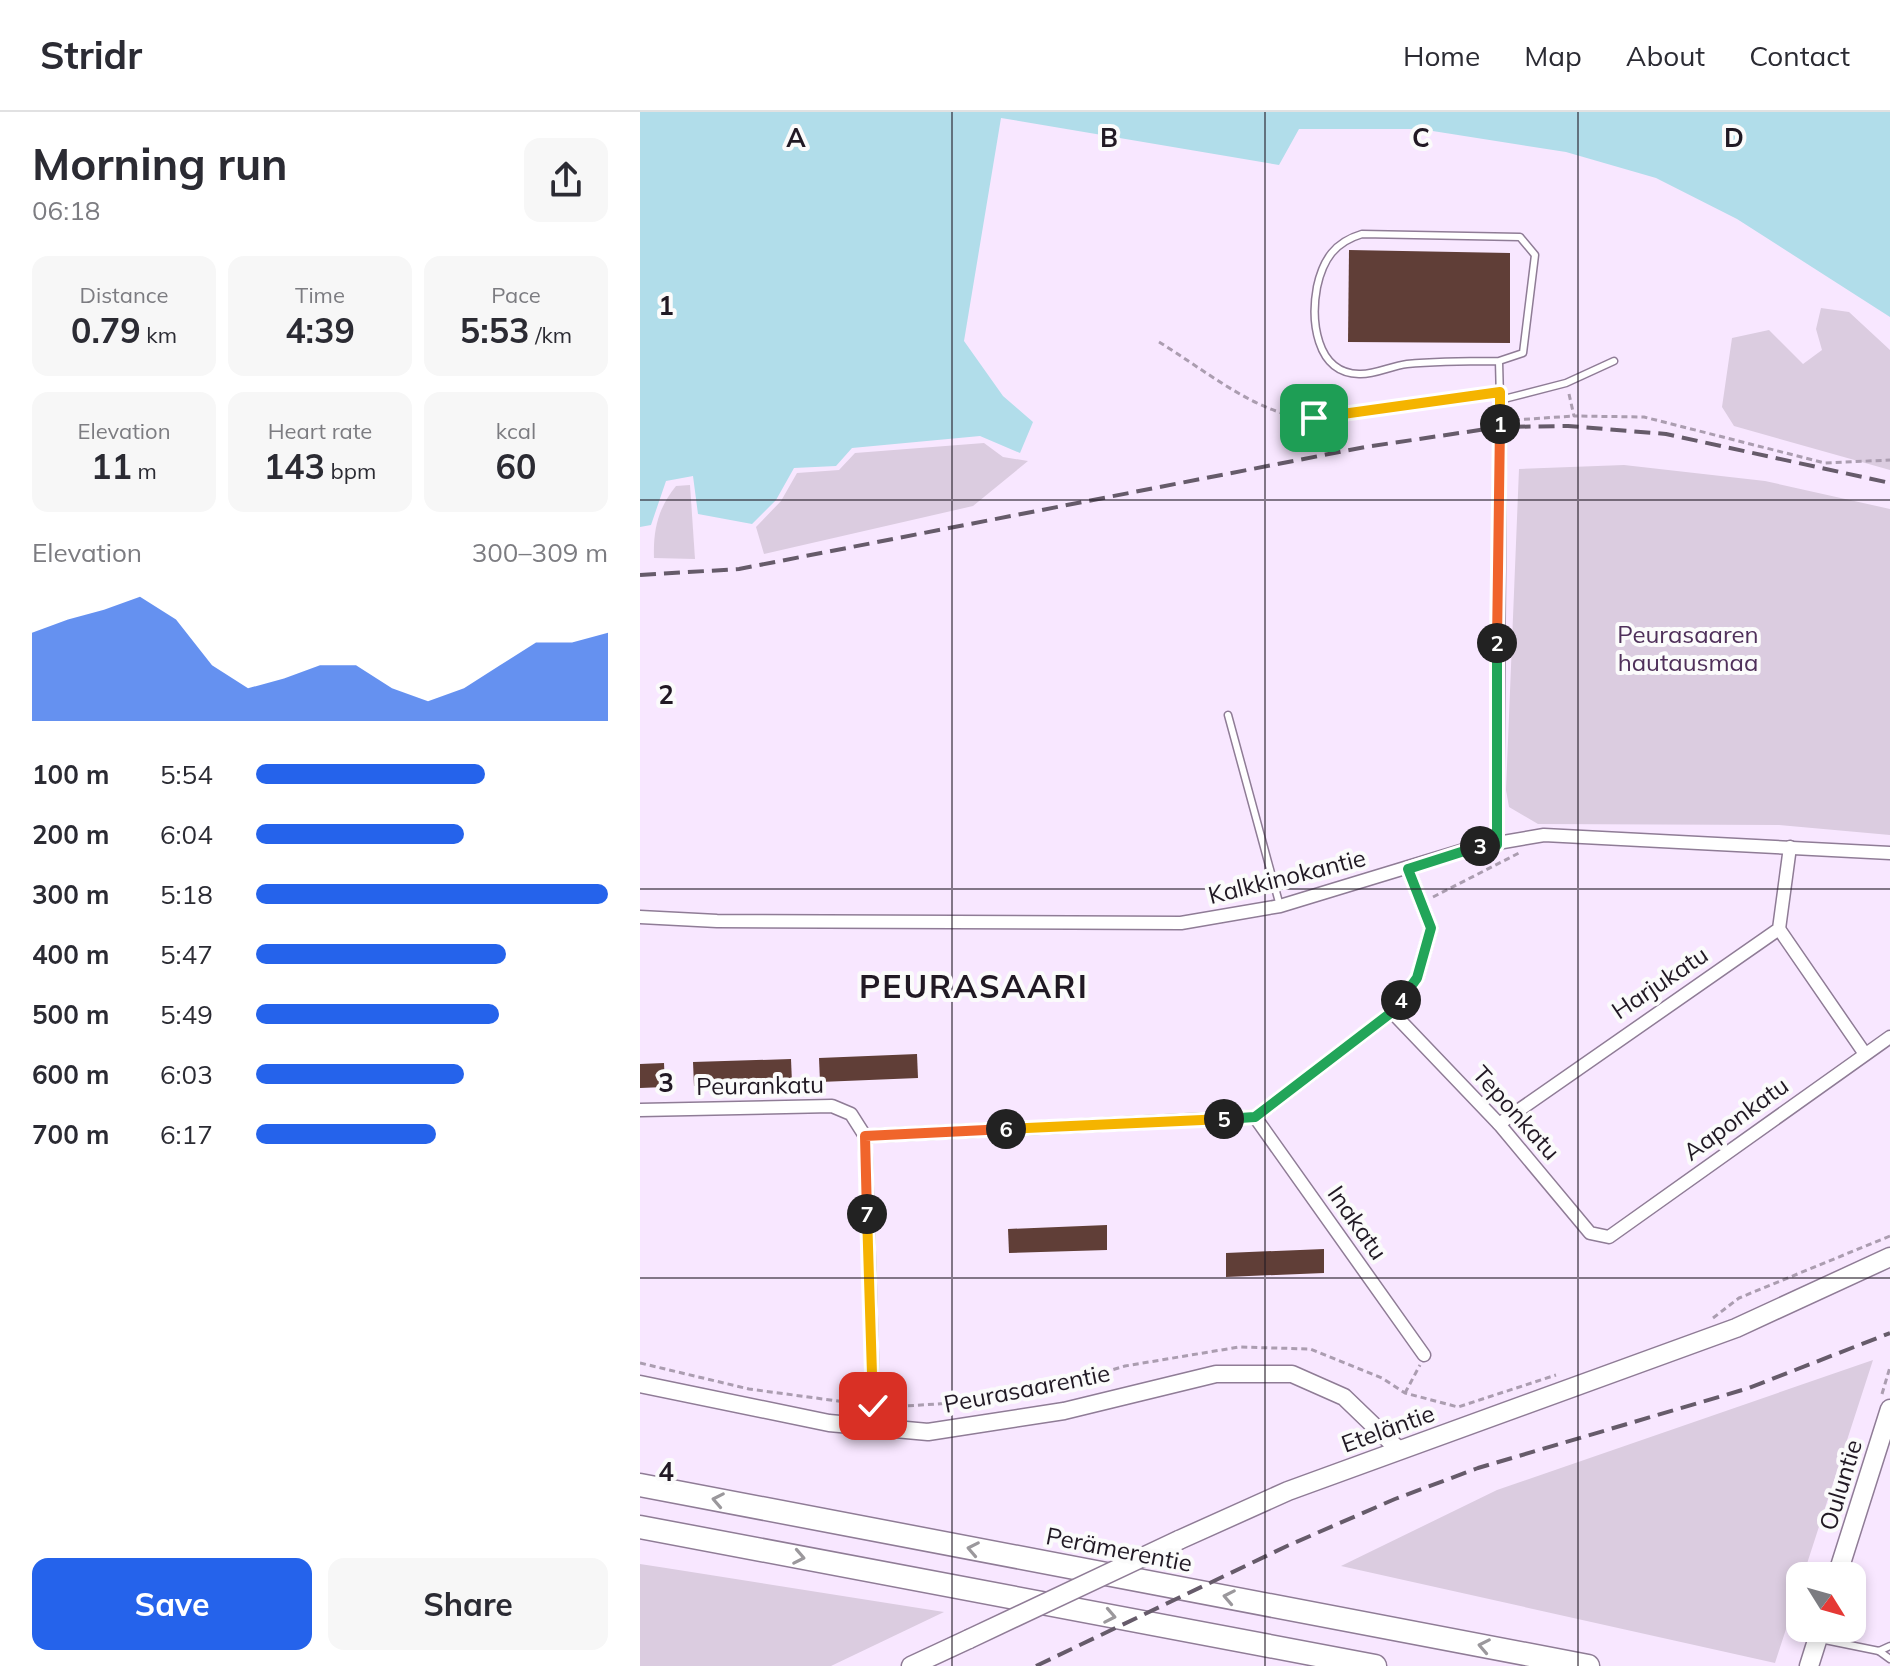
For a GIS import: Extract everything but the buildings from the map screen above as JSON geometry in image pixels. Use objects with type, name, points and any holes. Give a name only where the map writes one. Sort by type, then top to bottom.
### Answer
[{"type":"highway","name":"Perämerentie","points":[[640,1485],[1588,1666]]},
{"type":"highway","points":[[640,1527],[1375,1666]]},
{"type":"main road","name":"Eteläntie","points":[[911,1666],[1288,1491],[1736,1328],[1890,1257]]},
{"type":"main road","name":"Ouluntie","points":[[1841,1562],[1890,1409]]},
{"type":"main road","points":[[1809,1666],[1816,1642]]},
{"type":"street","points":[[1497,845],[1500,396]]},
{"type":"street","name":"Kalkkinokantie","points":[[640,917],[717,921],[1181,923],[1280,906],[1474,847],[1544,835],[1890,853]]},
{"type":"street","points":[[1790,847],[1779,929],[1865,1054]]},
{"type":"street","points":[[874,1428],[865,1136],[1255,1117],[1392,1012],[1417,978],[1431,928],[1408,869]]},
{"type":"street","name":"Harjukatu","points":[[1499,1124],[1779,929]]},
{"type":"street","name":"Teponkatu","points":[[1392,1012],[1499,1124],[1590,1233],[1609,1237]]},
{"type":"street","name":"Aaponkatu","points":[[1609,1237],[1890,1037]]},
{"type":"street","name":"Peurankatu","points":[[640,1110],[832,1106],[851,1114],[865,1136]]},
{"type":"street","name":"Inakatu","points":[[1255,1117],[1424,1355]]},
{"type":"street","name":"Peurasaarentie","points":[[640,1384],[829,1423],[928,1432],[1064,1411],[1216,1374],[1292,1374],[1344,1397],[1399,1450]]},
{"type":"lane","points":[[1362,234],[1520,237],[1535,255],[1523,353],[1499,361],[1403,364],[1358,375],[1336,367],[1318,343],[1314,317],[1325,262],[1345,239],[1362,234]]},
{"type":"lane","points":[[1499,361],[1500,396],[1566,383],[1614,361]]},
{"type":"lane","points":[[1228,715],[1280,906]]},
{"type":"lane","points":[[1849,1642],[1879,1651],[1890,1659]]},
{"type":"lane","points":[[1879,1651],[1890,1646]]},
{"type":"path","points":[[1159,342],[1259,404],[1294,417],[1314,418],[1500,396]]},
{"type":"path","points":[[1566,383],[1574,416]]},
{"type":"path","points":[[1500,421],[1574,416],[1644,417],[1825,463],[1890,460]]},
{"type":"path","points":[[1423,902],[1521,852]]},
{"type":"path","points":[[1405,1393],[1424,1355]]},
{"type":"green space","points":[[1821,308],[1849,312],[1890,350],[1890,470],[1734,426],[1722,407],[1732,338],[1769,330],[1803,364],[1822,350],[1816,329]]},
{"type":"green space","points":[[984,443],[1003,457],[1028,461],[973,506],[764,554],[756,527],[781,501],[797,473],[839,470],[855,453]]},
{"type":"green space","name":"Peurasaaren hautausmaa","points":[[1624,465],[1765,481],[1890,509],[1890,835],[1779,825],[1538,824],[1509,807],[1506,790],[1519,469]]},
{"type":"green space","points":[[690,485],[695,559],[654,558],[654,538],[661,511],[676,486]]},
{"type":"green space","points":[[1873,1360],[1808,1562],[1786,1562],[1786,1629],[1775,1663],[1341,1566],[1497,1490]]},
{"type":"green space","points":[[640,1564],[944,1612],[831,1666],[640,1666]]},
{"type":"shaded area","points":[[640,112],[1890,112],[1890,317],[1737,219],[1656,178],[1566,152],[1420,129],[1299,129],[1279,165],[1001,118],[964,341],[1003,396],[1033,422],[1020,453],[980,436],[852,448],[836,466],[794,468],[776,500],[752,524],[698,514],[693,476],[666,481],[651,525],[640,527]]},
{"type":"railway","points":[[640,575],[739,569],[1365,447],[1500,427],[1568,426],[1666,434],[1890,483]]},
{"type":"railway","points":[[1036,1666],[1287,1546],[1395,1499],[1478,1468],[1749,1388],[1890,1333]]},
{"type":"district","name":"PEURASAARI","points":[[974,987]]},
{"type":"route","points":[[873,1406],[865,1136],[1255,1117],[1392,1012],[1417,978],[1431,928],[1408,869],[1474,847],[1497,845],[1500,392],[1314,418]]}]
